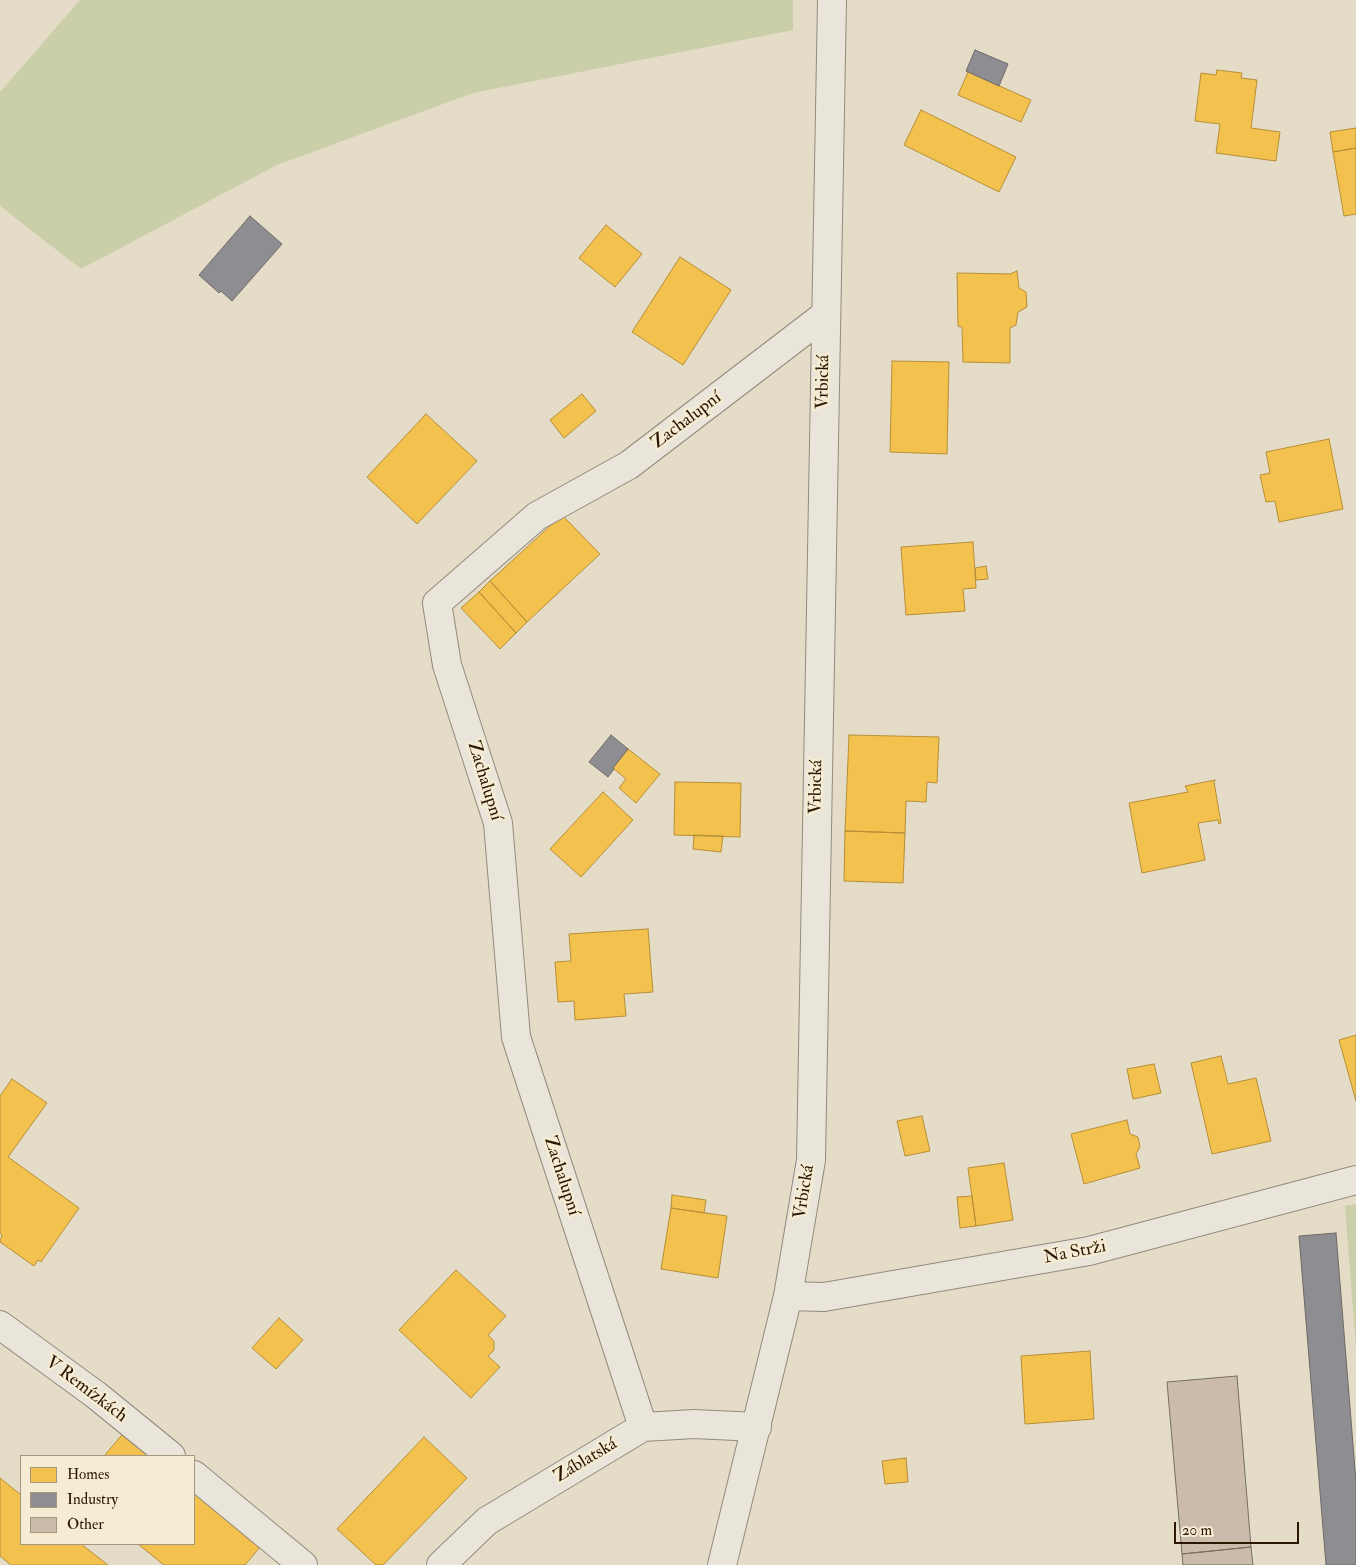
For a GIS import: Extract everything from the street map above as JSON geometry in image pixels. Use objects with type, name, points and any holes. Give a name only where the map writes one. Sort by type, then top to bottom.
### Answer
[{"type":"street","name":"Vrbická","points":[[722,1565],[788,1296],[811,1160],[832,0]]},
{"type":"street","name":"Zachalupní","points":[[643,1427],[516,1037],[498,823],[447,665],[437,602],[537,516],[629,465],[825,315]]},
{"type":"street","name":"Na Strži","points":[[788,1296],[824,1297],[1089,1251],[1356,1180]]},
{"type":"street","name":"V Remízkách","points":[[0,1325],[96,1395],[170,1455]]},
{"type":"street","name":"Záblatská","points":[[441,1565],[487,1521],[643,1427],[694,1424],[756,1428]]},
{"type":"street","points":[[195,1476],[303,1565]]},
{"type":"green space","points":[[80,0],[793,0],[793,30],[473,93],[277,165],[81,269],[0,206],[0,92]]},
{"type":"green space","points":[[1356,1204],[1356,1349],[1345,1206]]},
{"type":"building: Homes","points":[[1217,70],[1242,73],[1241,78],[1257,80],[1251,128],[1280,132],[1276,161],[1216,153],[1220,124],[1195,121],[1201,73],[1216,75]]},
{"type":"building: Homes","points":[[968,72],[1031,100],[1021,122],[958,95]]},
{"type":"building: Homes","points":[[921,110],[1016,157],[999,192],[904,145]]},
{"type":"building: Homes","points":[[1356,128],[1356,148],[1333,152],[1330,132]]},
{"type":"building: Homes","points":[[1356,148],[1356,214],[1344,216],[1333,152]]},
{"type":"building: Homes","points":[[606,225],[642,254],[615,287],[579,258]]},
{"type":"building: Homes","points":[[680,257],[731,290],[683,365],[632,332]]},
{"type":"building: Homes","points":[[1017,271],[1019,288],[1026,292],[1027,307],[1018,312],[1016,325],[1010,328],[1010,363],[963,362],[962,327],[958,326],[957,273],[1010,274]]},
{"type":"building: Homes","points":[[892,361],[949,362],[947,454],[890,452]]},
{"type":"building: Homes","points":[[582,394],[596,411],[564,438],[550,420]]},
{"type":"building: Homes","points":[[426,414],[477,461],[417,524],[367,477]]},
{"type":"building: Homes","points":[[1329,439],[1343,509],[1279,522],[1275,501],[1266,502],[1260,475],[1270,473],[1266,452]]},
{"type":"building: Homes","points":[[562,515],[600,554],[527,622],[490,581]]},
{"type":"building: Homes","points":[[973,542],[976,588],[963,589],[965,611],[906,615],[901,547]]},
{"type":"building: Homes","points":[[986,566],[988,579],[976,580],[975,568]]},
{"type":"building: Homes","points":[[490,581],[527,622],[516,633],[479,592]]},
{"type":"building: Homes","points":[[479,592],[516,633],[500,649],[461,608]]},
{"type":"building: Homes","points":[[849,735],[939,737],[937,783],[927,782],[926,802],[906,801],[905,833],[845,831]]},
{"type":"building: Homes","points":[[628,749],[660,774],[636,803],[619,788],[626,779],[613,768]]},
{"type":"building: Homes","points":[[1215,780],[1221,823],[1219,824],[1218,820],[1198,823],[1205,860],[1142,873],[1129,803],[1188,792],[1185,786]]},
{"type":"building: Homes","points":[[675,782],[741,783],[740,837],[674,835]]},
{"type":"building: Homes","points":[[603,792],[633,820],[581,877],[550,849]]},
{"type":"building: Homes","points":[[845,831],[905,833],[903,883],[844,881]]},
{"type":"building: Homes","points":[[694,835],[723,836],[721,852],[693,849]]},
{"type":"building: Homes","points":[[648,929],[653,992],[624,994],[626,1016],[575,1020],[574,1001],[558,1002],[555,962],[571,961],[569,934]]},
{"type":"building: Homes","points":[[1356,1035],[1356,1101],[1339,1040]]},
{"type":"building: Homes","points":[[1221,1056],[1228,1084],[1256,1078],[1271,1141],[1212,1154],[1191,1063]]},
{"type":"building: Homes","points":[[1154,1064],[1161,1093],[1133,1099],[1127,1069]]},
{"type":"building: Homes","points":[[12,1079],[47,1103],[8,1157],[79,1208],[41,1262],[38,1260],[34,1266],[0,1242],[2,1235],[0,1233],[0,1096]]},
{"type":"building: Homes","points":[[922,1116],[930,1151],[905,1156],[897,1121]]},
{"type":"building: Homes","points":[[1127,1120],[1130,1134],[1138,1137],[1140,1147],[1136,1154],[1140,1168],[1084,1184],[1071,1134]]},
{"type":"building: Homes","points":[[1004,1163],[1013,1220],[976,1226],[968,1168]]},
{"type":"building: Homes","points":[[672,1195],[706,1200],[704,1213],[671,1208]]},
{"type":"building: Homes","points":[[972,1196],[976,1226],[960,1228],[957,1197]]},
{"type":"building: Homes","points":[[671,1208],[727,1216],[718,1278],[661,1269]]},
{"type":"building: Homes","points":[[456,1270],[506,1316],[488,1335],[494,1341],[494,1350],[488,1356],[500,1367],[471,1398],[399,1330]]},
{"type":"building: Homes","points":[[279,1318],[303,1340],[276,1369],[252,1348]]},
{"type":"building: Homes","points":[[1090,1351],[1094,1419],[1025,1424],[1021,1356]]},
{"type":"building: Homes","points":[[127,1429],[159,1455],[105,1455]]},
{"type":"building: Homes","points":[[424,1437],[467,1478],[383,1565],[376,1565],[337,1529]]},
{"type":"building: Homes","points":[[906,1458],[908,1482],[885,1484],[882,1461]]},
{"type":"building: Homes","points":[[0,1478],[20,1494],[20,1545],[82,1545],[108,1565],[11,1565],[0,1556]]},
{"type":"building: Homes","points":[[195,1485],[264,1542],[245,1565],[164,1565],[139,1545],[195,1545]]},
{"type":"building: Industry","points":[[975,50],[1008,64],[999,86],[966,71]]},
{"type":"building: Industry","points":[[250,216],[282,244],[232,301],[221,291],[219,293],[199,275]]},
{"type":"building: Industry","points":[[611,735],[628,749],[608,777],[589,762]]},
{"type":"building: Industry","points":[[1336,1233],[1356,1482],[1356,1565],[1326,1565],[1299,1236]]},
{"type":"building: Other","points":[[1237,1376],[1251,1547],[1182,1554],[1167,1382]]},
{"type":"building: Other","points":[[1251,1547],[1253,1565],[1183,1565],[1182,1554]]}]
